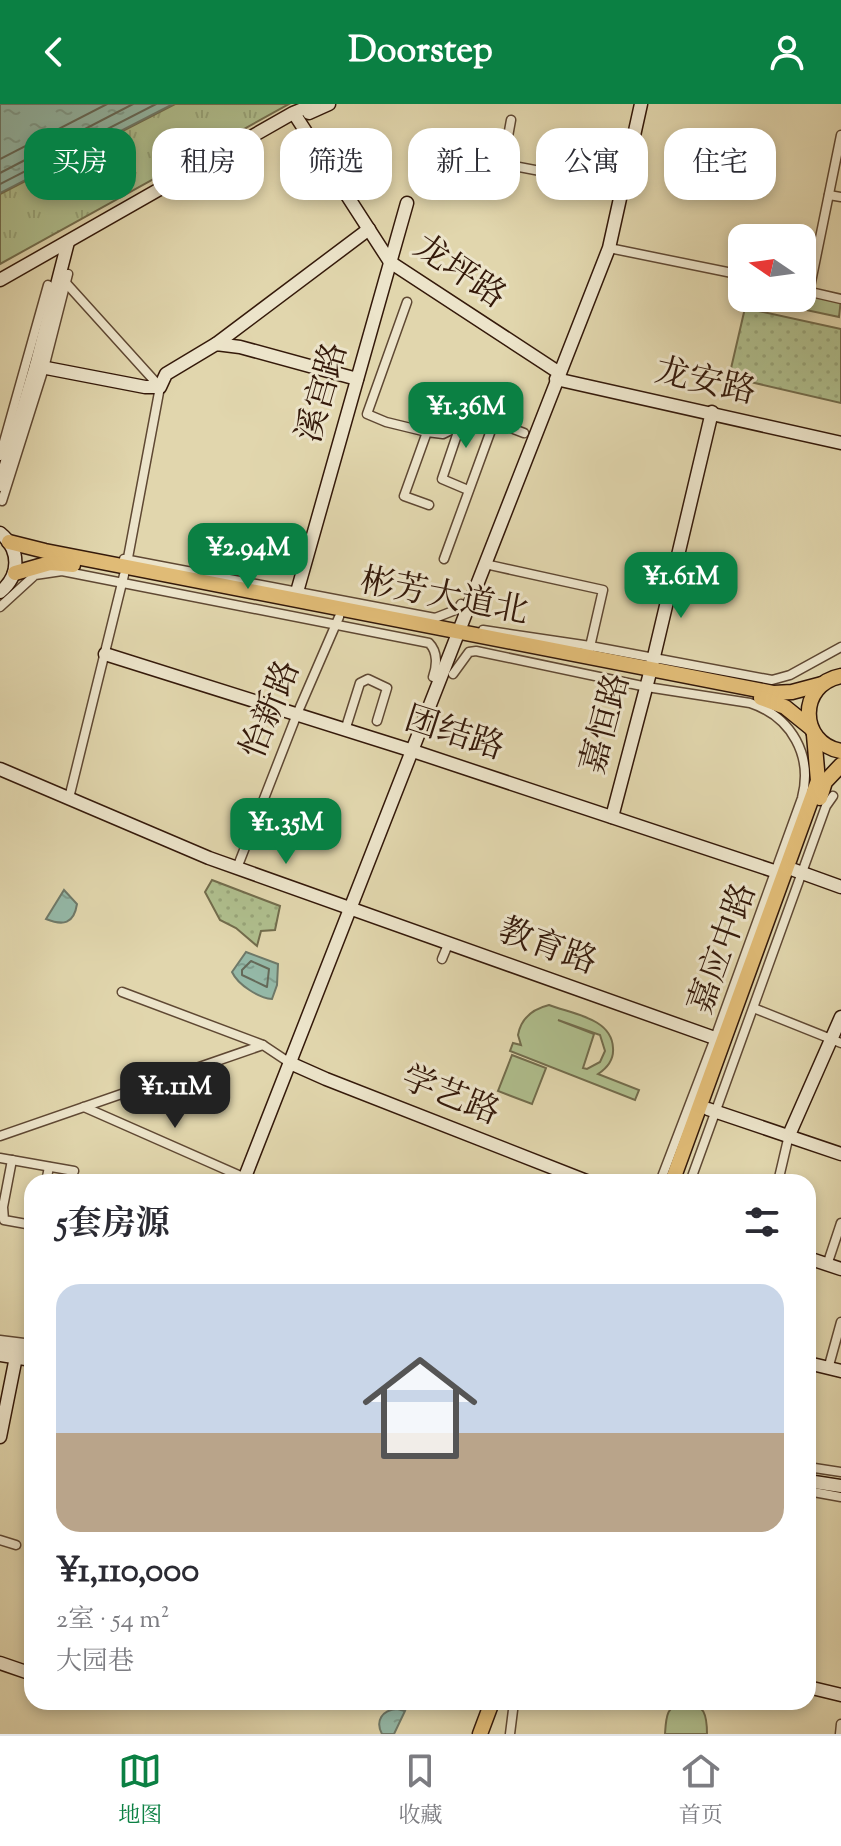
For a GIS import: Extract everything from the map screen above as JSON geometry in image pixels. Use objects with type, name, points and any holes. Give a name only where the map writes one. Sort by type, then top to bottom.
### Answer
[{"type":"main road","name":"彬芳大道北","points":[[3,534],[45,551],[338,620],[589,651],[650,672],[771,700],[785,707],[823,744],[841,751]]},
{"type":"main road","name":"彬芳大道北","points":[[15,573],[50,563],[63,563],[296,596],[457,636],[774,693],[792,692],[834,677]]},
{"type":"main road","name":"嘉应中路","points":[[675,1174],[719,1040],[818,781],[808,715],[810,701],[834,677]]},
{"type":"main road","name":"嘉应中路","points":[[685,1174],[712,1110],[784,872],[825,782],[841,765]]},
{"type":"main road","points":[[478,1734],[486,1710]]},
{"type":"street","points":[[0,280],[293,113],[315,104]]},
{"type":"street","points":[[68,242],[86,241],[297,118],[329,104]]},
{"type":"street","points":[[636,128],[641,104]]},
{"type":"street","name":"龙坪路","points":[[297,118],[390,262],[557,376]]},
{"type":"street","points":[[510,128],[511,120]]},
{"type":"street","points":[[816,247],[841,135]]},
{"type":"street","points":[[829,195],[841,197]]},
{"type":"street","points":[[250,1174],[290,1063],[609,248],[621,200]]},
{"type":"street","name":"溪宫路","points":[[296,596],[407,203]]},
{"type":"street","points":[[69,798],[125,571],[160,387],[166,374],[216,344],[369,229]]},
{"type":"street","points":[[0,485],[40,367],[68,242]]},
{"type":"street","points":[[609,248],[728,272]]},
{"type":"street","points":[[2,501],[67,279],[160,387]]},
{"type":"street","points":[[0,456],[48,285]]},
{"type":"street","points":[[816,293],[841,299]]},
{"type":"street","points":[[407,302],[367,414],[386,422],[443,434],[479,416],[524,433]]},
{"type":"street","points":[[216,344],[240,347],[357,379]]},
{"type":"street","points":[[40,367],[145,387],[160,387]]},
{"type":"street","name":"龙安路","points":[[557,376],[841,443]]},
{"type":"street","name":"嘉恒路","points":[[612,817],[712,412]]},
{"type":"street","points":[[444,559],[494,422]]},
{"type":"street","points":[[460,426],[442,479],[468,490]]},
{"type":"street","points":[[427,432],[404,496],[429,505]]},
{"type":"street","points":[[0,592],[15,573],[15,553],[3,534]]},
{"type":"street","points":[[41,544],[125,571]]},
{"type":"street","points":[[481,629],[589,651],[603,590],[485,564]]},
{"type":"street","points":[[0,607],[35,575],[62,571],[125,571]]},
{"type":"street","points":[[296,596],[435,618],[458,609],[461,604]]},
{"type":"street","points":[[338,620],[429,643],[434,648],[436,662],[433,677]]},
{"type":"street","name":"怡新路","points":[[237,868],[297,714],[338,620]]},
{"type":"street","points":[[453,674],[469,652],[476,651],[650,672],[772,680],[790,675],[841,647]]},
{"type":"street","name":"团结路","points":[[105,654],[784,872],[841,887]]},
{"type":"street","points":[[650,672],[766,709],[792,733],[801,750],[807,778],[784,872]]},
{"type":"street","points":[[347,724],[360,683],[368,679],[387,688],[377,721]]},
{"type":"street","name":"教育路","points":[[0,769],[237,868],[719,1040]]},
{"type":"street","points":[[692,1174],[712,1110],[826,806],[833,796]]},
{"type":"street","points":[[442,959],[449,942]]},
{"type":"street","points":[[122,992],[263,1045],[290,1063]]},
{"type":"street","points":[[756,1009],[836,1041]]},
{"type":"street","points":[[780,1174],[789,1135],[836,1041],[841,1017]]},
{"type":"street","points":[[663,1174],[719,1040]]},
{"type":"street","points":[[0,1136],[263,1045]]},
{"type":"street","name":"学艺路","points":[[290,1063],[569,1174]]},
{"type":"street","points":[[84,1107],[232,1174]]},
{"type":"street","points":[[712,1110],[841,1154]]},
{"type":"street","points":[[0,1158],[74,1171]]},
{"type":"street","points":[[12,1160],[3,1207],[4,1220],[24,1224]]},
{"type":"street","points":[[48,1174],[49,1167]]},
{"type":"street","points":[[827,1265],[841,1223]]},
{"type":"street","points":[[816,1261],[841,1269]]},
{"type":"street","points":[[834,1370],[841,1322]]},
{"type":"street","points":[[0,1340],[24,1343]]},
{"type":"street","points":[[0,1346],[24,1350]]},
{"type":"street","points":[[0,1357],[24,1360]]},
{"type":"street","points":[[0,1357],[24,1361]]},
{"type":"street","points":[[0,1437],[16,1357]]},
{"type":"street","points":[[816,1468],[841,1472]]},
{"type":"street","points":[[816,1482],[841,1486]]},
{"type":"street","points":[[816,1492],[841,1497]]},
{"type":"street","points":[[0,1540],[16,1545]]},
{"type":"street","points":[[0,1663],[24,1671]]},
{"type":"street","points":[[816,1689],[841,1695]]},
{"type":"street","points":[[510,1734],[513,1710]]},
{"type":"street","points":[[840,1734],[841,1724]]},
{"type":"green space","points":[[175,104],[289,104],[246,128],[152,128],[152,180],[136,189],[136,128],[128,128]]},
{"type":"green space","points":[[24,182],[24,200],[116,200],[0,264],[0,194]]},
{"type":"green space","points":[[816,294],[841,299],[839,317],[815,312]]},
{"type":"green space","points":[[744,312],[763,312],[841,329],[841,403],[729,377]]},
{"type":"green space","points":[[212,880],[280,906],[275,930],[261,931],[257,946],[236,928],[220,920],[205,892]]},
{"type":"green space","points":[[549,1005],[579,1015],[606,1030],[611,1038],[612,1056],[598,1074],[639,1090],[635,1100],[510,1051],[513,1043],[521,1045],[518,1035],[525,1019]],"holes":[[[558,1020],[600,1035],[605,1051],[600,1062],[583,1068],[594,1034]]]},
{"type":"green space","points":[[512,1055],[546,1068],[532,1104],[498,1091]]},
{"type":"green space","points":[[670,1710],[702,1710],[707,1734],[665,1734]]},
{"type":"water","points":[[0,104],[173,104],[126,128],[24,128],[24,181],[0,193]]},
{"type":"water","points":[[64,890],[77,904],[73,916],[62,923],[46,919]]},
{"type":"water","points":[[246,952],[278,964],[277,985],[272,999],[249,990],[232,972]]},
{"type":"water","points":[[405,1711],[394,1734],[382,1734],[379,1725],[381,1717],[387,1712]]}]
